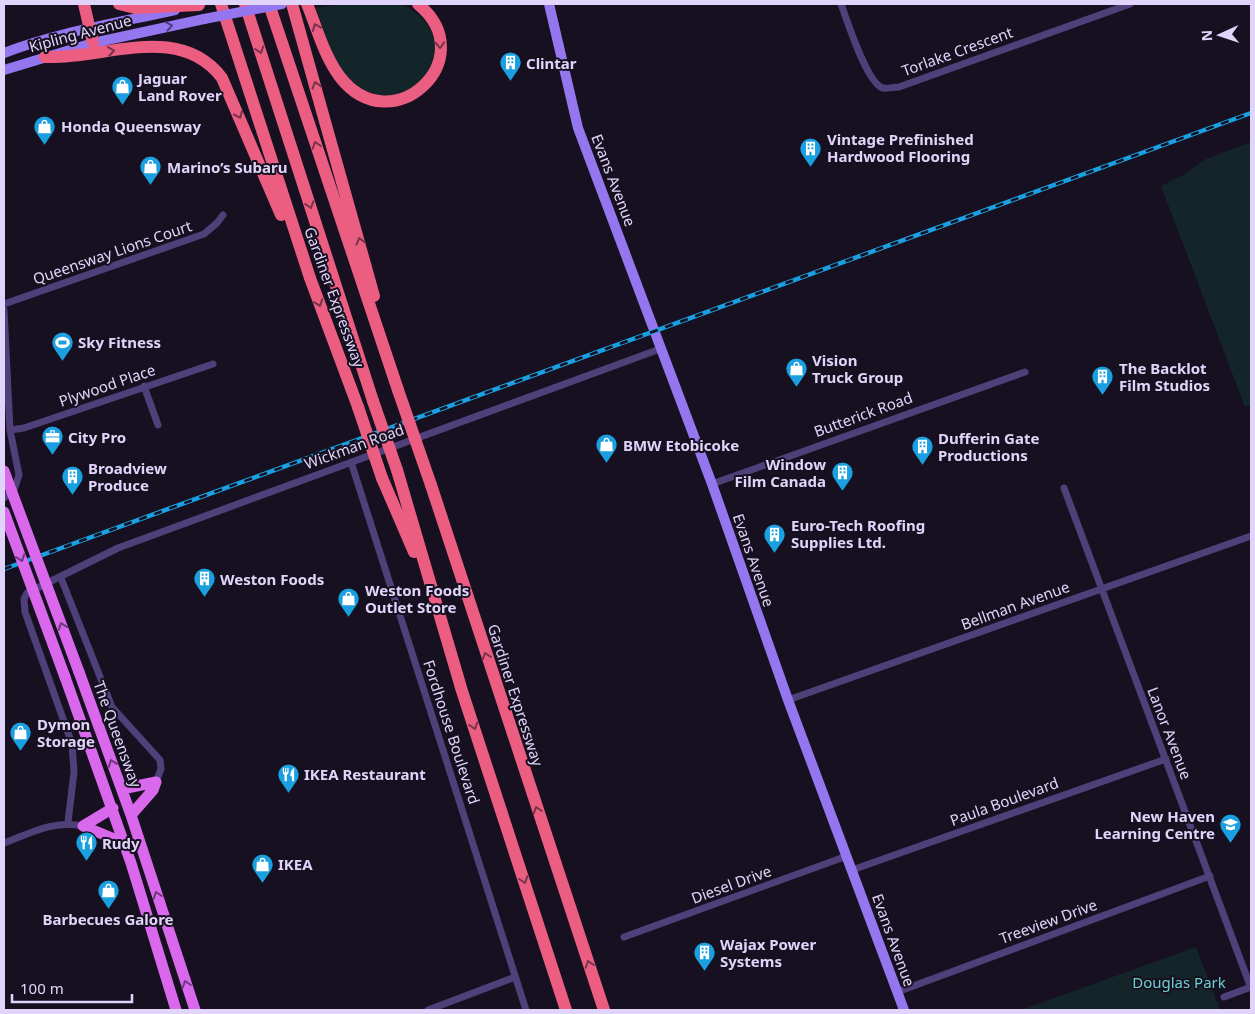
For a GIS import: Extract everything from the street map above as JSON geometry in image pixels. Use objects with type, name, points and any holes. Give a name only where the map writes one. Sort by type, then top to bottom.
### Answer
[{"type":"highway","points":[[84,4],[93,43]]},
{"type":"highway","points":[[119,4],[135,8],[202,5]]},
{"type":"highway","name":"Gardiner Expressway","points":[[221,4],[310,278],[358,406],[382,478],[433,596]]},
{"type":"highway","name":"Gardiner Expressway","points":[[245,4],[397,470],[433,596],[566,1010]]},
{"type":"highway","name":"Gardiner Expressway","points":[[269,4],[431,485],[604,1010]]},
{"type":"highway","name":"Gardiner Expressway","points":[[292,4],[360,237],[398,390]]},
{"type":"highway","points":[[307,4],[326,52],[340,77],[366,98],[394,102],[406,98],[424,87],[436,70],[440,58],[441,43],[438,29],[433,18],[418,4]]},
{"type":"highway","points":[[45,56],[67,58],[118,49],[166,47],[189,52],[206,61],[222,78],[310,278]]},
{"type":"main road","name":"Kipling Avenue","points":[[4,70],[93,43],[282,4]]},
{"type":"main road","name":"Evans Avenue","points":[[549,4],[578,128],[712,484],[788,700],[904,1010]]},
{"type":"main road","name":"Kipling Avenue","points":[[4,53],[29,44],[89,28],[202,5]]},
{"type":"main road","name":"The Queensway","points":[[4,471],[122,789],[194,1010]]},
{"type":"main road","name":"The Queensway","points":[[4,512],[113,808],[176,1010]]},
{"type":"main road","points":[[122,789],[156,782],[154,790],[131,815]]},
{"type":"main road","points":[[83,826],[113,808]]},
{"type":"main road","points":[[83,826],[124,843]]},
{"type":"street","name":"Torlake Crescent","points":[[841,4],[866,68],[875,84],[883,88],[898,87],[1130,4]]},
{"type":"street","name":"Queensway Lions Court","points":[[4,304],[204,234],[223,215]]},
{"type":"street","points":[[4,310],[10,430],[19,480],[14,490],[4,498]]},
{"type":"street","name":"Wickman Road","points":[[68,822],[74,772],[72,744],[24,604],[27,593],[61,578],[84,563],[118,548],[660,349]]},
{"type":"street","name":"Plywood Place","points":[[10,430],[24,428],[213,364]]},
{"type":"street","name":"Butterick Road","points":[[712,484],[1025,372]]},
{"type":"street","points":[[144,386],[158,425]]},
{"type":"street","name":"Fordhouse Boulevard","points":[[351,462],[526,1010]]},
{"type":"street","name":"Lanor Avenue","points":[[1064,488],[1251,988]]},
{"type":"street","name":"Bellman Avenue","points":[[788,700],[1251,536]]},
{"type":"street","points":[[61,578],[112,707],[160,760],[162,769],[156,782]]},
{"type":"street","name":"Paula Boulevard","points":[[852,870],[1166,759]]},
{"type":"street","points":[[4,843],[68,822],[83,826]]},
{"type":"street","name":"Diesel Drive","points":[[624,937],[847,856]]},
{"type":"street","name":"Treeview Drive","points":[[897,992],[1210,876]]},
{"type":"street","points":[[428,1010],[515,977]]},
{"type":"street","points":[[1224,997],[1251,988]]},
{"type":"green space","points":[[397,3],[407,6],[421,17],[433,35],[435,54],[429,71],[417,85],[401,94],[381,96],[361,89],[342,71],[330,49],[316,8],[341,4]]},
{"type":"green space","points":[[1251,142],[1251,405],[1245,407],[1161,186],[1185,174],[1206,159]]},
{"type":"green space","name":"Douglas Park","points":[[1196,947],[1220,1010],[1021,1010]]},
{"type":"railway","points":[[4,569],[1251,113]]},
{"type":"place","name":"Clintar","points":[[510,82]]},
{"type":"place","name":"Jaguar Land Rover","points":[[122,106]]},
{"type":"place","name":"Honda Queensway","points":[[45,145]]},
{"type":"place","name":"Vintage Prefinished Hardwood Flooring","points":[[811,167]]},
{"type":"place","name":"Marino’s Subaru","points":[[151,186]]},
{"type":"place","name":"Sky Fitness","points":[[62,361]]},
{"type":"place","name":"Vision Truck Group","points":[[796,388]]},
{"type":"place","name":"The Backlot Film Studios","points":[[1103,396]]},
{"type":"place","name":"City Pro","points":[[52,456]]},
{"type":"place","name":"BMW Etobicoke","points":[[607,464]]},
{"type":"place","name":"Dufferin Gate Productions","points":[[922,466]]},
{"type":"place","name":"Window Film Canada","points":[[842,492]]},
{"type":"place","name":"Broadview Produce","points":[[72,496]]},
{"type":"place","name":"Euro-Tech Roofing Supplies Ltd.","points":[[775,553]]},
{"type":"place","name":"Weston Foods","points":[[204,598]]},
{"type":"place","name":"Weston Foods Outlet Store","points":[[349,618]]},
{"type":"place","name":"Dymon Storage","points":[[21,752]]},
{"type":"place","name":"IKEA Restaurant","points":[[288,793]]},
{"type":"place","name":"New Haven Learning Centre","points":[[1231,844]]},
{"type":"place","name":"Rudy","points":[[86,862]]},
{"type":"place","name":"IKEA","points":[[262,883]]},
{"type":"place","name":"Barbecues Galore","points":[[108,910]]},
{"type":"place","name":"Wajax Power Systems","points":[[704,972]]}]
